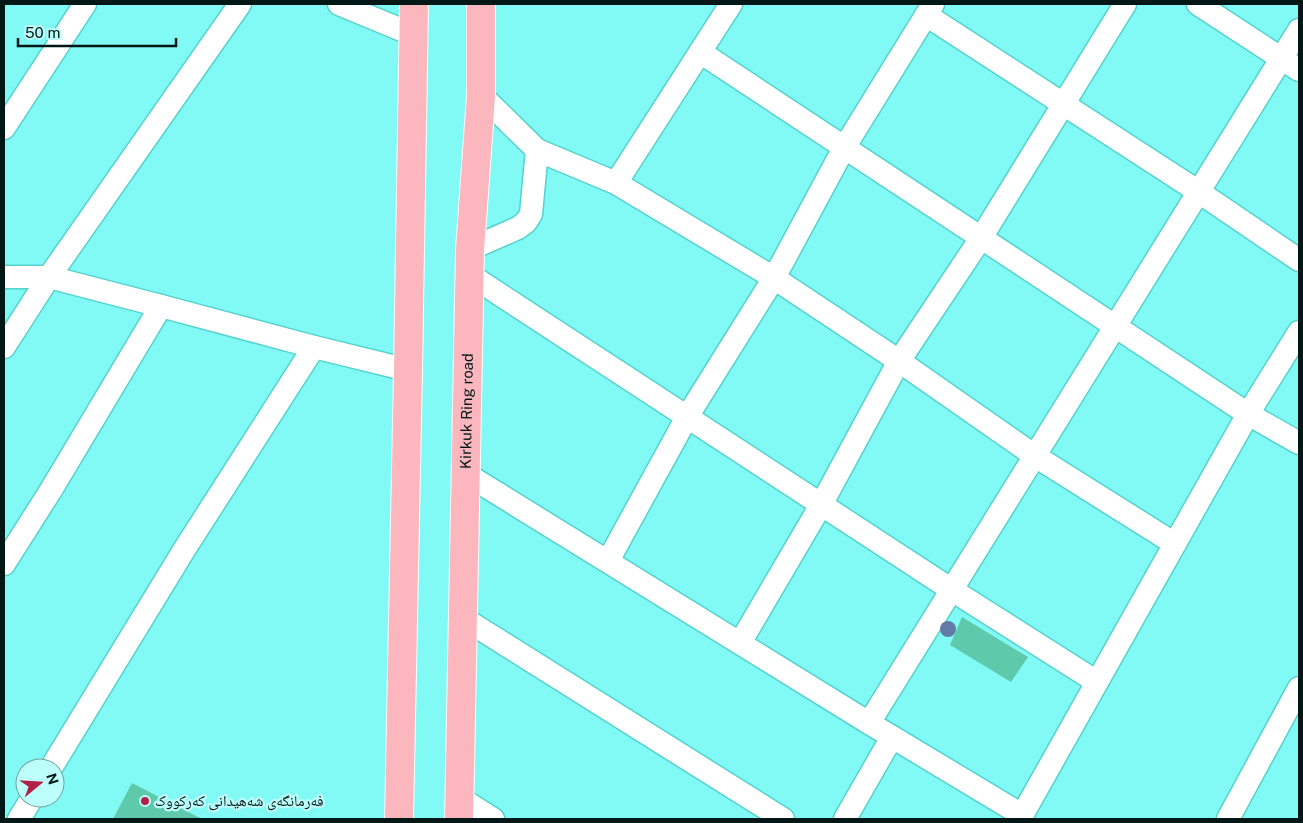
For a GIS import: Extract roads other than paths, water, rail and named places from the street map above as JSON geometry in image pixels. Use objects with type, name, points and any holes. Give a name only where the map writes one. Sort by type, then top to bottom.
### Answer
[{"type":"highway","points":[[399,819],[414,4]]},
{"type":"highway","name":"Kirkuk Ring road","points":[[460,809],[470,262],[482,95],[481,4]]},
{"type":"street","points":[[4,128],[85,4]]},
{"type":"street","points":[[4,347],[50,277],[240,4]]},
{"type":"street","points":[[339,4],[414,35]]},
{"type":"street","points":[[616,183],[731,4]]},
{"type":"street","points":[[740,643],[821,505],[899,361],[981,238],[1125,4]]},
{"type":"street","points":[[1198,4],[1290,64]]},
{"type":"street","points":[[608,561],[688,417],[774,278],[844,148],[930,9],[1063,104],[1299,260]]},
{"type":"street","points":[[869,723],[1198,192],[1290,64],[1299,30]]},
{"type":"street","points":[[700,52],[1248,414],[1299,443]]},
{"type":"street","points":[[482,95],[538,150],[616,183],[774,278],[899,361],[1035,456],[1175,544]]},
{"type":"street","points":[[538,150],[531,214],[526,222],[470,262],[688,417],[952,590],[1097,682]]},
{"type":"street","points":[[4,277],[50,277],[408,370]]},
{"type":"street","points":[[4,564],[51,490],[161,306]]},
{"type":"street","points":[[466,474],[1021,817],[1248,414],[1299,332]]},
{"type":"street","points":[[57,758],[179,558],[314,347]]},
{"type":"street","points":[[463,618],[783,819]]},
{"type":"street","points":[[1228,819],[1299,688]]},
{"type":"street","points":[[845,819],[892,737]]},
{"type":"street","points":[[19,819],[26,808]]},
{"type":"street","points":[[460,809],[493,819]]},
{"type":"place","name":"فەرمانگەی شەهیدانی کەرکووک","points":[[145,801]]}]
